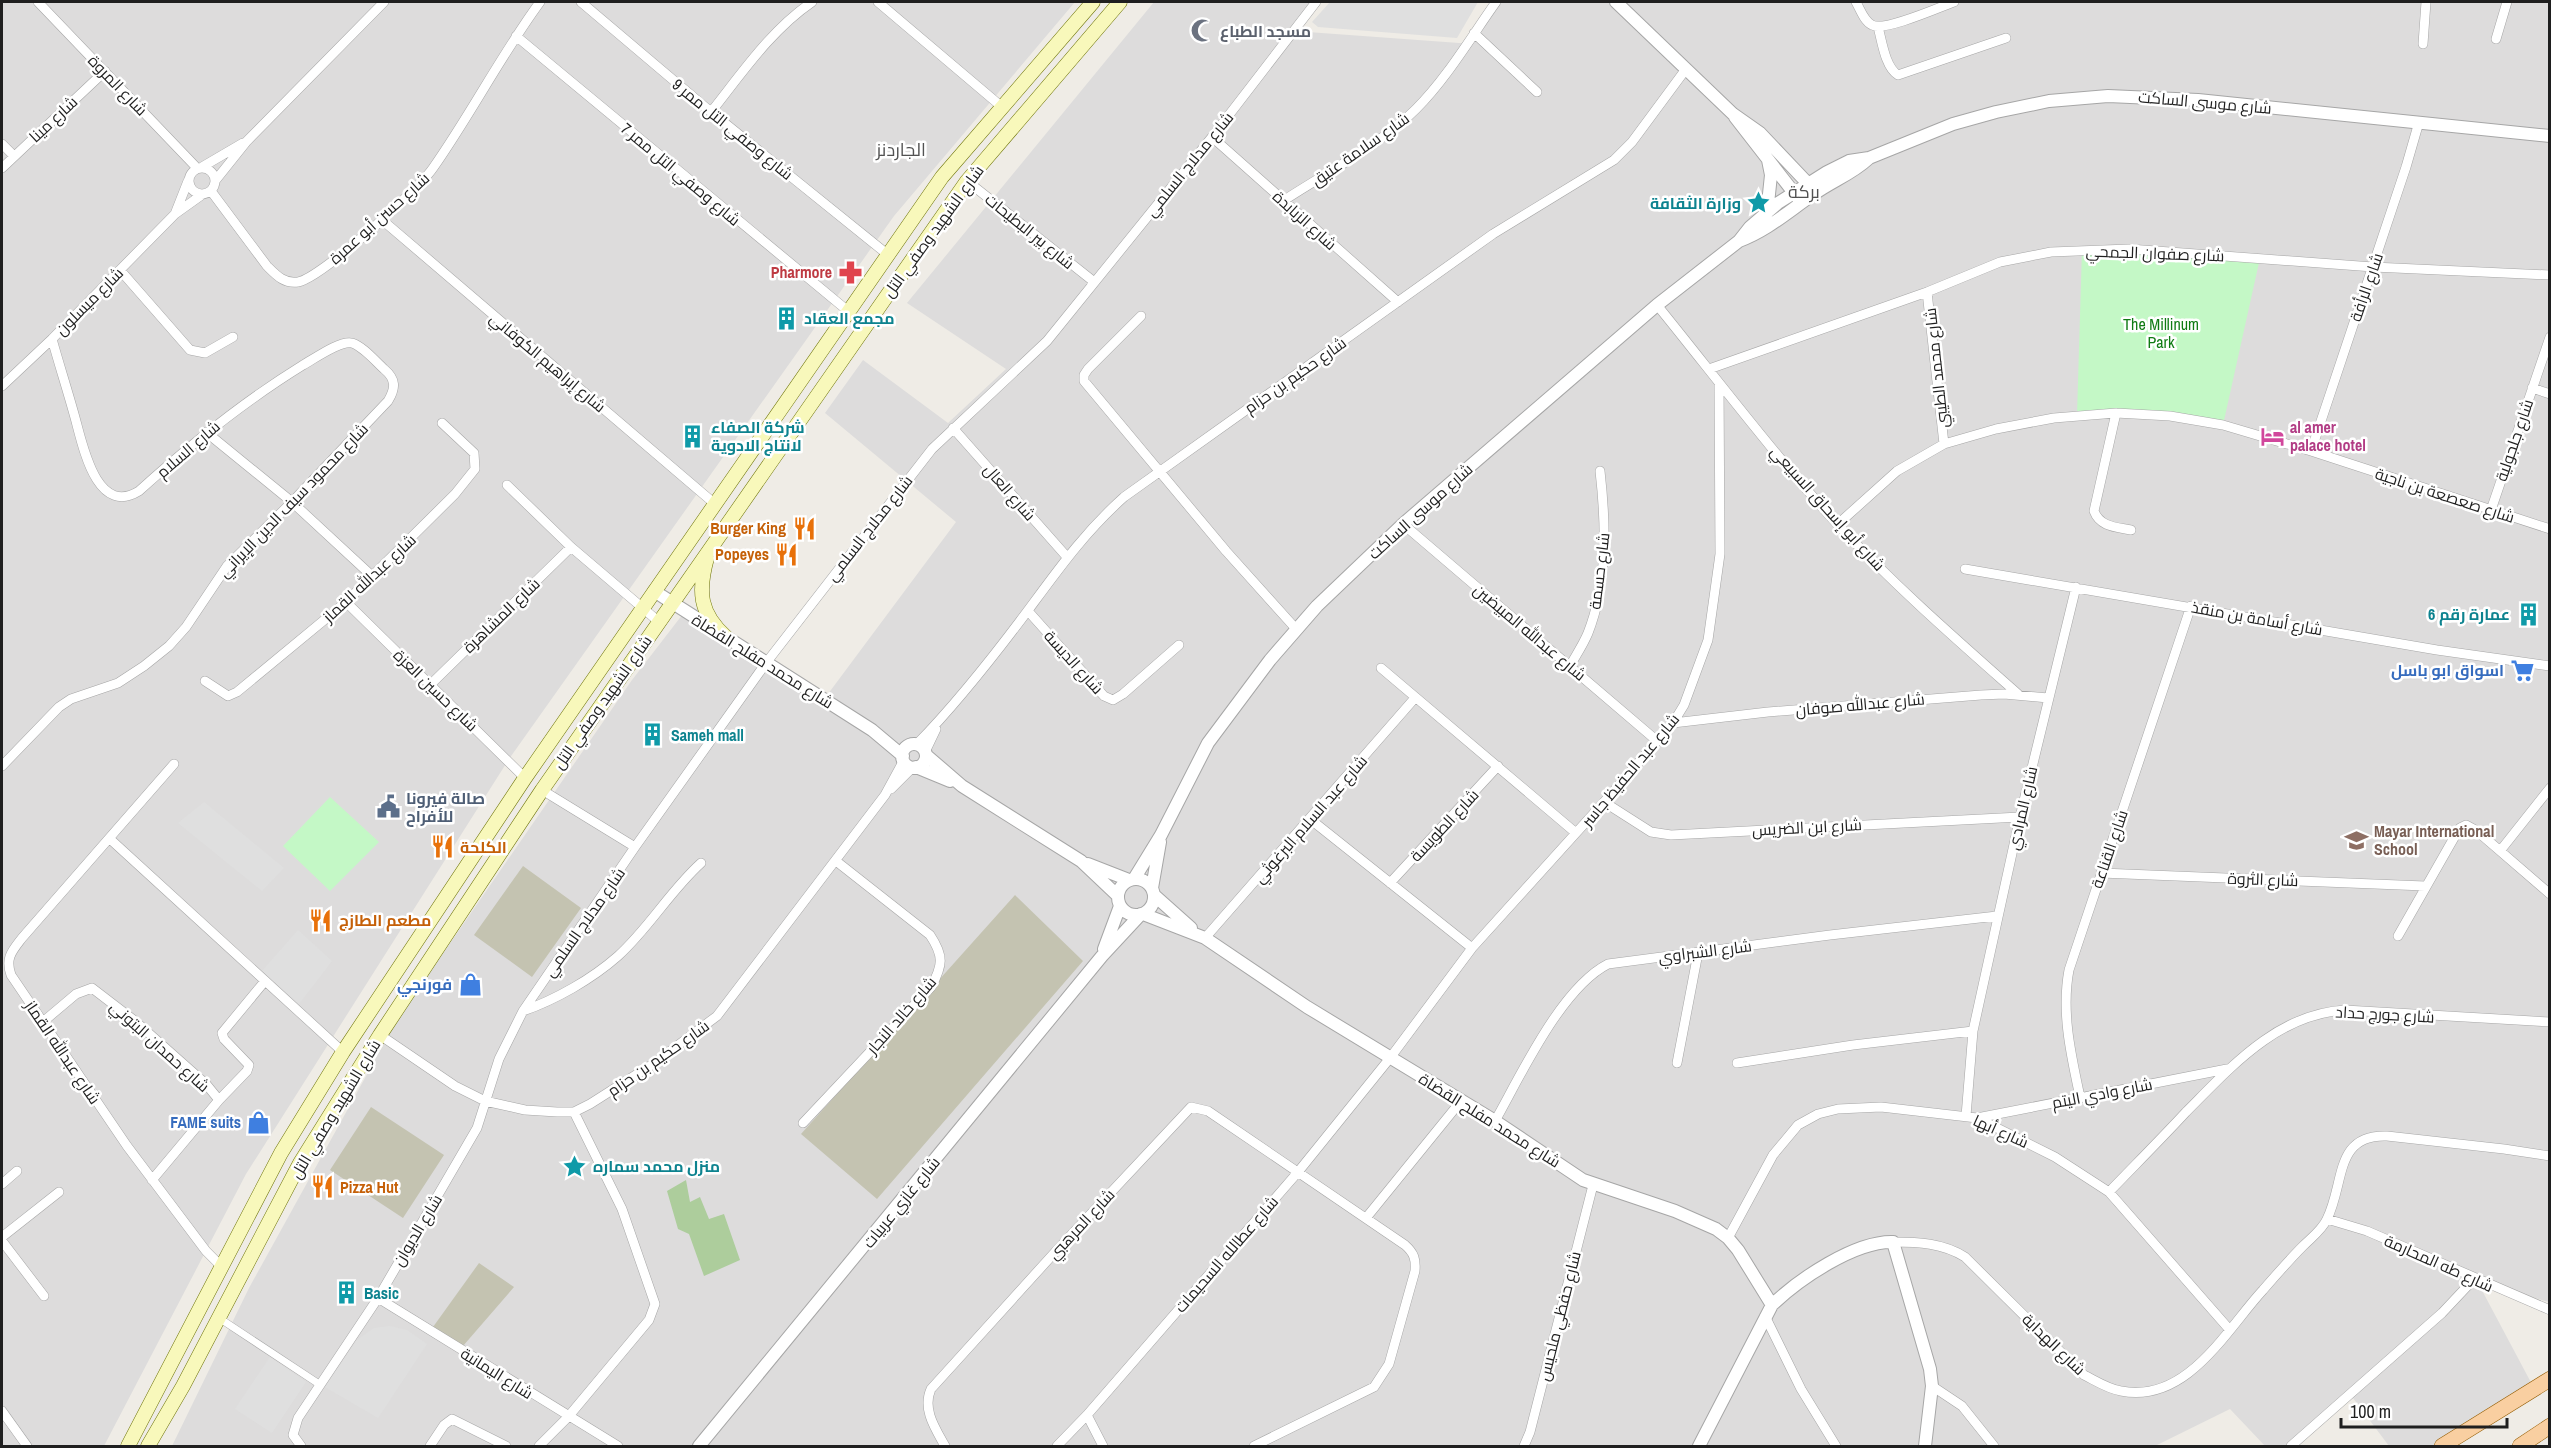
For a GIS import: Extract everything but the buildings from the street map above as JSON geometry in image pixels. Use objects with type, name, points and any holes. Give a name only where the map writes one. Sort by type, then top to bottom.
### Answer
[{"type":"main road","name":"شارع الشهيد وصفي التل","points":[[128,1446],[281,1153],[343,1052],[525,778],[942,177],[1093,2]]},
{"type":"main road","name":"شارع الشهيد وصفي التل","points":[[148,1446],[219,1318],[300,1163],[380,1035],[542,790],[967,181],[1120,2]]},
{"type":"main road","points":[[710,548],[701,584],[703,604],[711,621],[726,637]]},
{"type":"main road","points":[[2442,1446],[2550,1379]]},
{"type":"main road","points":[[2522,1446],[2550,1426]]},
{"type":"street","name":"شارع المروة","points":[[38,2],[200,168]]},
{"type":"street","points":[[247,141],[190,173],[188,181],[195,193],[207,193],[247,141],[384,2]]},
{"type":"street","name":"شارع حسن أبو عمرة","points":[[207,193],[277,277],[288,282],[299,282],[311,277],[418,186],[433,168],[540,2]]},
{"type":"street","name":"شارع وصفي التل ممر 9","points":[[581,2],[711,112],[887,254]]},
{"type":"street","points":[[711,112],[776,33],[812,2]]},
{"type":"street","points":[[878,2],[1002,108]]},
{"type":"street","name":"شارع مدلاج السلمي","points":[[485,1101],[499,1059],[523,1011],[635,847],[766,663],[912,472],[953,428],[1035,353],[1212,137],[1316,2]]},
{"type":"street","name":"شارع سلامة عتيق","points":[[1283,201],[1399,124],[1434,88],[1496,2]]},
{"type":"street","points":[[1616,2],[1733,114],[1760,133],[1812,187]]},
{"type":"street","points":[[1856,2],[1867,21],[1878,27],[1890,25],[1954,2]]},
{"type":"street","points":[[2423,44],[2426,2]]},
{"type":"street","points":[[2496,39],[2507,2]]},
{"type":"street","points":[[1878,27],[1889,64],[1894,73],[1898,75],[2006,38]]},
{"type":"street","points":[[1474,33],[1537,92]]},
{"type":"street","name":"شارع وصفي التل ممر 7","points":[[516,36],[848,311]]},
{"type":"street","name":"شارع حكيم بن حزام","points":[[920,749],[939,721],[1028,611],[1067,557],[1104,515],[1160,471],[1493,234],[1614,160],[1632,142],[1686,69]]},
{"type":"street","name":"شارع مينا","points":[[2,168],[105,71]]},
{"type":"street","name":"شارع موسى الساكت","points":[[1132,879],[1161,835],[1208,743],[1270,660],[1317,606],[1403,524],[1657,305],[1739,241],[1750,227],[1794,192],[1853,172],[1869,158],[1964,121],[2049,100],[2081,97],[2152,97],[2550,136]]},
{"type":"street","points":[[1733,114],[1738,124],[1802,202]]},
{"type":"street","name":"شارع الرأفة","points":[[2311,451],[2419,123]]},
{"type":"street","name":"شارع الزبابدة","points":[[1212,137],[1398,302]]},
{"type":"street","points":[[2,144],[14,156]]},
{"type":"street","points":[[1767,213],[1771,175],[1768,159]]},
{"type":"street","points":[[200,168],[211,171],[215,181]]},
{"type":"street","name":"شارع ميسلون","points":[[175,214],[188,181]]},
{"type":"street","name":"شارع بير البطيحات","points":[[967,181],[1093,281]]},
{"type":"street","name":"شارع موسى الساكت","points":[[1739,241],[1754,236],[1802,202],[1812,187]]},
{"type":"street","name":"شارع ميسلون","points":[[2,386],[52,339],[175,214],[207,193]]},
{"type":"street","name":"شارع إبراهيم الكوفاني","points":[[381,219],[716,504]]},
{"type":"street","name":"شارع صفوان الجمحي","points":[[1709,369],[1928,292],[2000,262],[2020,256],[2082,249],[2129,249],[2373,267],[2550,275]]},
{"type":"street","points":[[120,270],[190,350],[205,352],[233,337]]},
{"type":"street","name":"شارع محمد الطيبي","points":[[1928,292],[1944,444]]},
{"type":"street","name":"شارع أبو إسحاق السبيعي","points":[[1657,305],[1719,383],[1838,524],[1874,562],[2018,694]]},
{"type":"street","points":[[1141,316],[1084,375],[1091,392],[1261,592],[1297,630]]},
{"type":"street","name":"شارع جلجولية","points":[[2491,510],[2550,337]]},
{"type":"street","name":"شارع السلام","points":[[52,339],[91,471],[105,490],[117,496],[133,495],[206,432],[261,392],[344,343],[353,343],[362,348],[391,375],[394,389]]},
{"type":"street","name":"شارع عبد الحفيظ جاسر","points":[[1390,1058],[1472,948],[1673,723],[1684,705],[1708,640],[1720,554],[1719,383]]},
{"type":"street","points":[[2532,388],[2550,394]]},
{"type":"street","name":"شارع محمود سيف الدين الإيراني","points":[[2,766],[59,707],[71,699],[118,683],[169,646],[186,627],[227,566],[292,502],[388,401],[394,389]]},
{"type":"street","points":[[2116,413],[2094,511],[2104,524],[2132,530]]},
{"type":"street","name":"شارع صعصعة بن ناجية","points":[[1838,524],[1898,471],[1944,444],[1996,429],[2054,418],[2116,413],[2170,416],[2223,425],[2311,451],[2550,529]]},
{"type":"street","name":"شارع عبدالله القماز","points":[[205,681],[225,695],[232,696],[346,602],[455,494],[475,469],[476,459],[474,453],[442,423]]},
{"type":"street","name":"شارع العال","points":[[953,428],[1067,557]]},
{"type":"street","points":[[206,432],[292,502],[372,576]]},
{"type":"street","name":"شارع حسمة","points":[[1570,666],[1587,634],[1600,582],[1605,515],[1600,471]]},
{"type":"street","points":[[507,485],[571,547],[658,621]]},
{"type":"street","name":"شارع عبدالله المبيضين","points":[[1403,524],[1656,740]]},
{"type":"street","name":"شارع المشاهرة","points":[[431,684],[571,547]]},
{"type":"street","name":"شارع أسامة بن منقذ","points":[[1965,569],[2076,586],[2437,650],[2550,666]]},
{"type":"street","name":"شارع المرادي","points":[[1966,1116],[1973,1031],[1997,916],[2076,586]]},
{"type":"street","name":"شارع محمد مفلح القضاة","points":[[654,591],[872,730],[909,763],[962,786],[1081,861],[1132,879]]},
{"type":"street","name":"شارع حسين العزة","points":[[346,602],[525,778]]},
{"type":"street","name":"شارع القناعة","points":[[2080,1097],[2068,1030],[2066,986],[2069,970],[2191,606]]},
{"type":"street","name":"شارع الديسة","points":[[1028,611],[1104,696],[1113,700],[1179,645]]},
{"type":"street","points":[[1381,668],[1414,699],[1498,766],[1576,833]]},
{"type":"street","name":"شارع عبدالله صوفان","points":[[1673,723],[1925,699],[2018,694],[2048,698]]},
{"type":"street","name":"شارع عبد السلام البرغوثي","points":[[1200,936],[1310,819],[1414,699]]},
{"type":"street","name":"شارع محمد مفلح القضاة","points":[[872,730],[920,749],[962,786]]},
{"type":"street","points":[[904,749],[920,749],[923,763],[909,763],[904,749]]},
{"type":"street","name":"شارع حكيم بن حزام","points":[[574,1112],[653,1064],[717,1016],[837,861],[909,763]]},
{"type":"street","name":"شارع عبدالله القماز","points":[[174,764],[10,954],[8,966],[11,975],[152,1180],[206,1251],[222,1267]]},
{"type":"street","name":"شارع الطويسة","points":[[1390,883],[1498,766]]},
{"type":"street","points":[[2500,851],[2550,788]]},
{"type":"street","points":[[542,790],[635,847]]},
{"type":"street","name":"شارع ابن الضريس","points":[[1604,802],[1627,819],[1651,832],[1671,835],[2020,817]]},
{"type":"street","points":[[1310,819],[1472,948]]},
{"type":"street","points":[[2398,936],[2460,828],[2466,825],[2477,831],[2550,894]]},
{"type":"street","name":"شارع موسى الساكت","points":[[1153,891],[1161,835]]},
{"type":"street","points":[[110,838],[343,1052]]},
{"type":"street","name":"شارع خالد النجار","points":[[803,1123],[931,987],[940,970],[940,950],[930,935],[837,861]]},
{"type":"street","name":"شارع محمد مفلح القضاة","points":[[1081,861],[1119,901]]},
{"type":"street","points":[[523,1011],[553,1001],[617,957],[701,863]]},
{"type":"street","name":"شارع الثروة","points":[[2101,873],[2425,886]]},
{"type":"street","points":[[1132,879],[1144,880],[1153,891],[1151,908],[1142,914],[1128,913],[1119,901],[1121,886],[1132,879]]},
{"type":"street","name":"شارع محمد مفلح القضاة","points":[[1153,891],[1200,936],[1593,1185],[1696,1219],[1728,1238],[1768,1311]]},
{"type":"street","name":"شارع غازي عربيات","points":[[1102,956],[1119,901]]},
{"type":"street","name":"شارع محمد مفلح القضاة","points":[[1142,914],[1200,936]]},
{"type":"street","name":"شارع غازي عربيات","points":[[699,1446],[1102,956],[1142,914]]},
{"type":"street","name":"شارع الشبراوي","points":[[1495,1121],[1544,1037],[1586,979],[1596,971],[1615,963],[1997,916]]},
{"type":"street","points":[[1677,1063],[1698,953]]},
{"type":"street","points":[[219,1100],[247,1071],[249,1065],[224,1040],[222,1033],[265,981]]},
{"type":"street","name":"شارع حمدان البتوني","points":[[44,1021],[76,994],[93,988],[206,1084],[219,1100],[152,1180]]},
{"type":"street","name":"شارع جورج حداد","points":[[2109,1192],[2227,1069],[2299,1019],[2327,1011],[2550,1022]]},
{"type":"street","points":[[1737,1063],[1853,1045],[1973,1031]]},
{"type":"street","points":[[380,1035],[455,1086],[485,1101],[525,1110],[574,1112],[622,1209],[655,1304],[649,1320],[568,1417],[539,1446]]},
{"type":"street","name":"شارع عطالله السحيمات","points":[[1057,1446],[1087,1415],[1298,1172],[1390,1058]]},
{"type":"street","name":"شارع وادي اليتم","points":[[1977,1118],[2227,1069]]},
{"type":"street","name":"شارع الديوان","points":[[301,1446],[293,1435],[298,1418],[378,1298],[477,1128],[485,1101]]},
{"type":"street","points":[[1366,1218],[1461,1101]]},
{"type":"street","name":"شارع المرهبي","points":[[945,1446],[928,1410],[927,1398],[931,1389],[1191,1107],[1208,1111],[1298,1172]]},
{"type":"street","name":"شارع أبها","points":[[1728,1238],[1773,1155],[1798,1125],[1818,1114],[1863,1107],[1966,1116],[1977,1118],[2055,1157],[2109,1192],[2229,1329]]},
{"type":"street","name":"شارع الهداية","points":[[1699,1446],[1768,1311],[1788,1292],[1845,1255],[1877,1242],[1939,1246],[1953,1250],[1965,1257],[2076,1368],[2104,1386],[2122,1392],[2159,1389],[2187,1375],[2215,1348],[2229,1329],[2327,1219],[2352,1146],[2371,1135],[2550,1156]]},
{"type":"street","points":[[2,1184],[17,1171]]},
{"type":"street","points":[[1254,1446],[1374,1387],[1389,1364],[1415,1271],[1416,1260],[1413,1252],[1405,1245],[1298,1172]]},
{"type":"street","name":"شارع حفظي ملحيس","points":[[1524,1446],[1530,1432],[1593,1185]]},
{"type":"street","points":[[44,1296],[2,1239],[59,1192]]},
{"type":"street","name":"شارع طه المحارمة","points":[[2327,1219],[2367,1231],[2550,1310]]},
{"type":"street","points":[[1893,1242],[1926,1356],[1932,1386],[1924,1446]]},
{"type":"street","points":[[2291,1446],[2442,1313],[2474,1279]]},
{"type":"street","name":"شارع اليمانية","points":[[378,1298],[618,1446]]},
{"type":"street","points":[[1768,1311],[1801,1389],[1836,1446]]},
{"type":"street","points":[[219,1318],[319,1384]]},
{"type":"street","points":[[1932,1386],[1962,1406],[1994,1446]]},
{"type":"street","points":[[2,1411],[27,1446]]},
{"type":"street","points":[[1087,1415],[1103,1446]]},
{"type":"street","points":[[430,1446],[444,1425],[452,1419],[506,1446]]},
{"type":"shaded area","points":[[2,2],[1075,2],[894,216],[509,759],[246,1174],[104,1446],[2,1446]]},
{"type":"shaded area","points":[[1154,2],[1315,2],[1294,31],[1473,44],[1501,2],[2549,2],[2549,1302],[2477,1281],[2535,1390],[2434,1446],[2389,1446],[2353,1398],[2289,1446],[2265,1446],[2230,1409],[2155,1446],[172,1446],[249,1288],[397,1020],[632,680],[686,610],[822,702],[956,522],[825,413],[863,360],[948,423],[1006,369],[907,303]]},
{"type":"shaded area","points":[[1330,2],[1478,2],[1457,38],[1318,27],[1312,22]]},
{"type":"shaded area","points":[[204,802],[284,868],[262,891],[178,823]]},
{"type":"shaded area","points":[[523,866],[581,908],[532,977],[474,935]]},
{"type":"shaded area","points":[[1015,895],[1083,961],[877,1199],[801,1134]]},
{"type":"shaded area","points":[[298,930],[332,961],[299,1004],[262,971]]},
{"type":"shaded area","points":[[371,1107],[444,1155],[403,1218],[330,1170]]},
{"type":"shaded area","points":[[479,1263],[514,1287],[463,1346],[433,1327]]},
{"type":"shaded area","points":[[390,1326],[407,1330],[427,1344],[378,1418],[325,1387],[357,1340],[374,1328]]},
{"type":"shaded area","points":[[270,1357],[306,1382],[272,1433],[235,1409]]},
{"type":"green space","name":"The Millinum Park","points":[[2082,249],[2260,258],[2223,425],[2203,421],[2077,415]]},
{"type":"green space","points":[[330,797],[379,842],[330,891],[283,846]]},
{"type":"green space","points":[[686,1180],[690,1202],[700,1197],[709,1219],[724,1214],[740,1260],[704,1276],[689,1234],[678,1229],[667,1191]]},
{"type":"place","name":"مسجد الطباع","points":[[1202,31]]},
{"type":"place","name":"وزارة الثقافة","points":[[1759,203]]},
{"type":"place","name":"Pharmore","points":[[850,272]]},
{"type":"place","name":"مجمع العقاد","points":[[786,318]]},
{"type":"place","name":"شركة الصفاء لانتاج الادوية","points":[[693,436]]},
{"type":"place","name":"al amer palace hotel","points":[[2272,436]]},
{"type":"place","name":"Burger King","points":[[804,528]]},
{"type":"place","name":"Popeyes","points":[[787,554]]},
{"type":"place","name":"عمارة رقم 6","points":[[2528,614]]},
{"type":"place","name":"اسواق ابو باسل","points":[[2522,670]]},
{"type":"place","name":"Sameh mall","points":[[653,735]]},
{"type":"place","name":"صالة فيرونا للأفراح","points":[[388,807]]},
{"type":"place","name":"Mayar International School","points":[[2356,840]]},
{"type":"place","name":"الكلحة","points":[[442,847]]},
{"type":"place","name":"مطعم الطازج","points":[[321,920]]},
{"type":"place","name":"فورنجي","points":[[470,984]]},
{"type":"place","name":"FAME suits","points":[[259,1122]]},
{"type":"place","name":"منزل محمد سماره","points":[[575,1166]]},
{"type":"place","name":"Pizza Hut","points":[[322,1187]]},
{"type":"place","name":"Basic","points":[[346,1293]]},
{"type":"district","name":"الجاردنز","points":[[901,149]]},
{"type":"district","name":"بركة","points":[[1804,191]]}]
